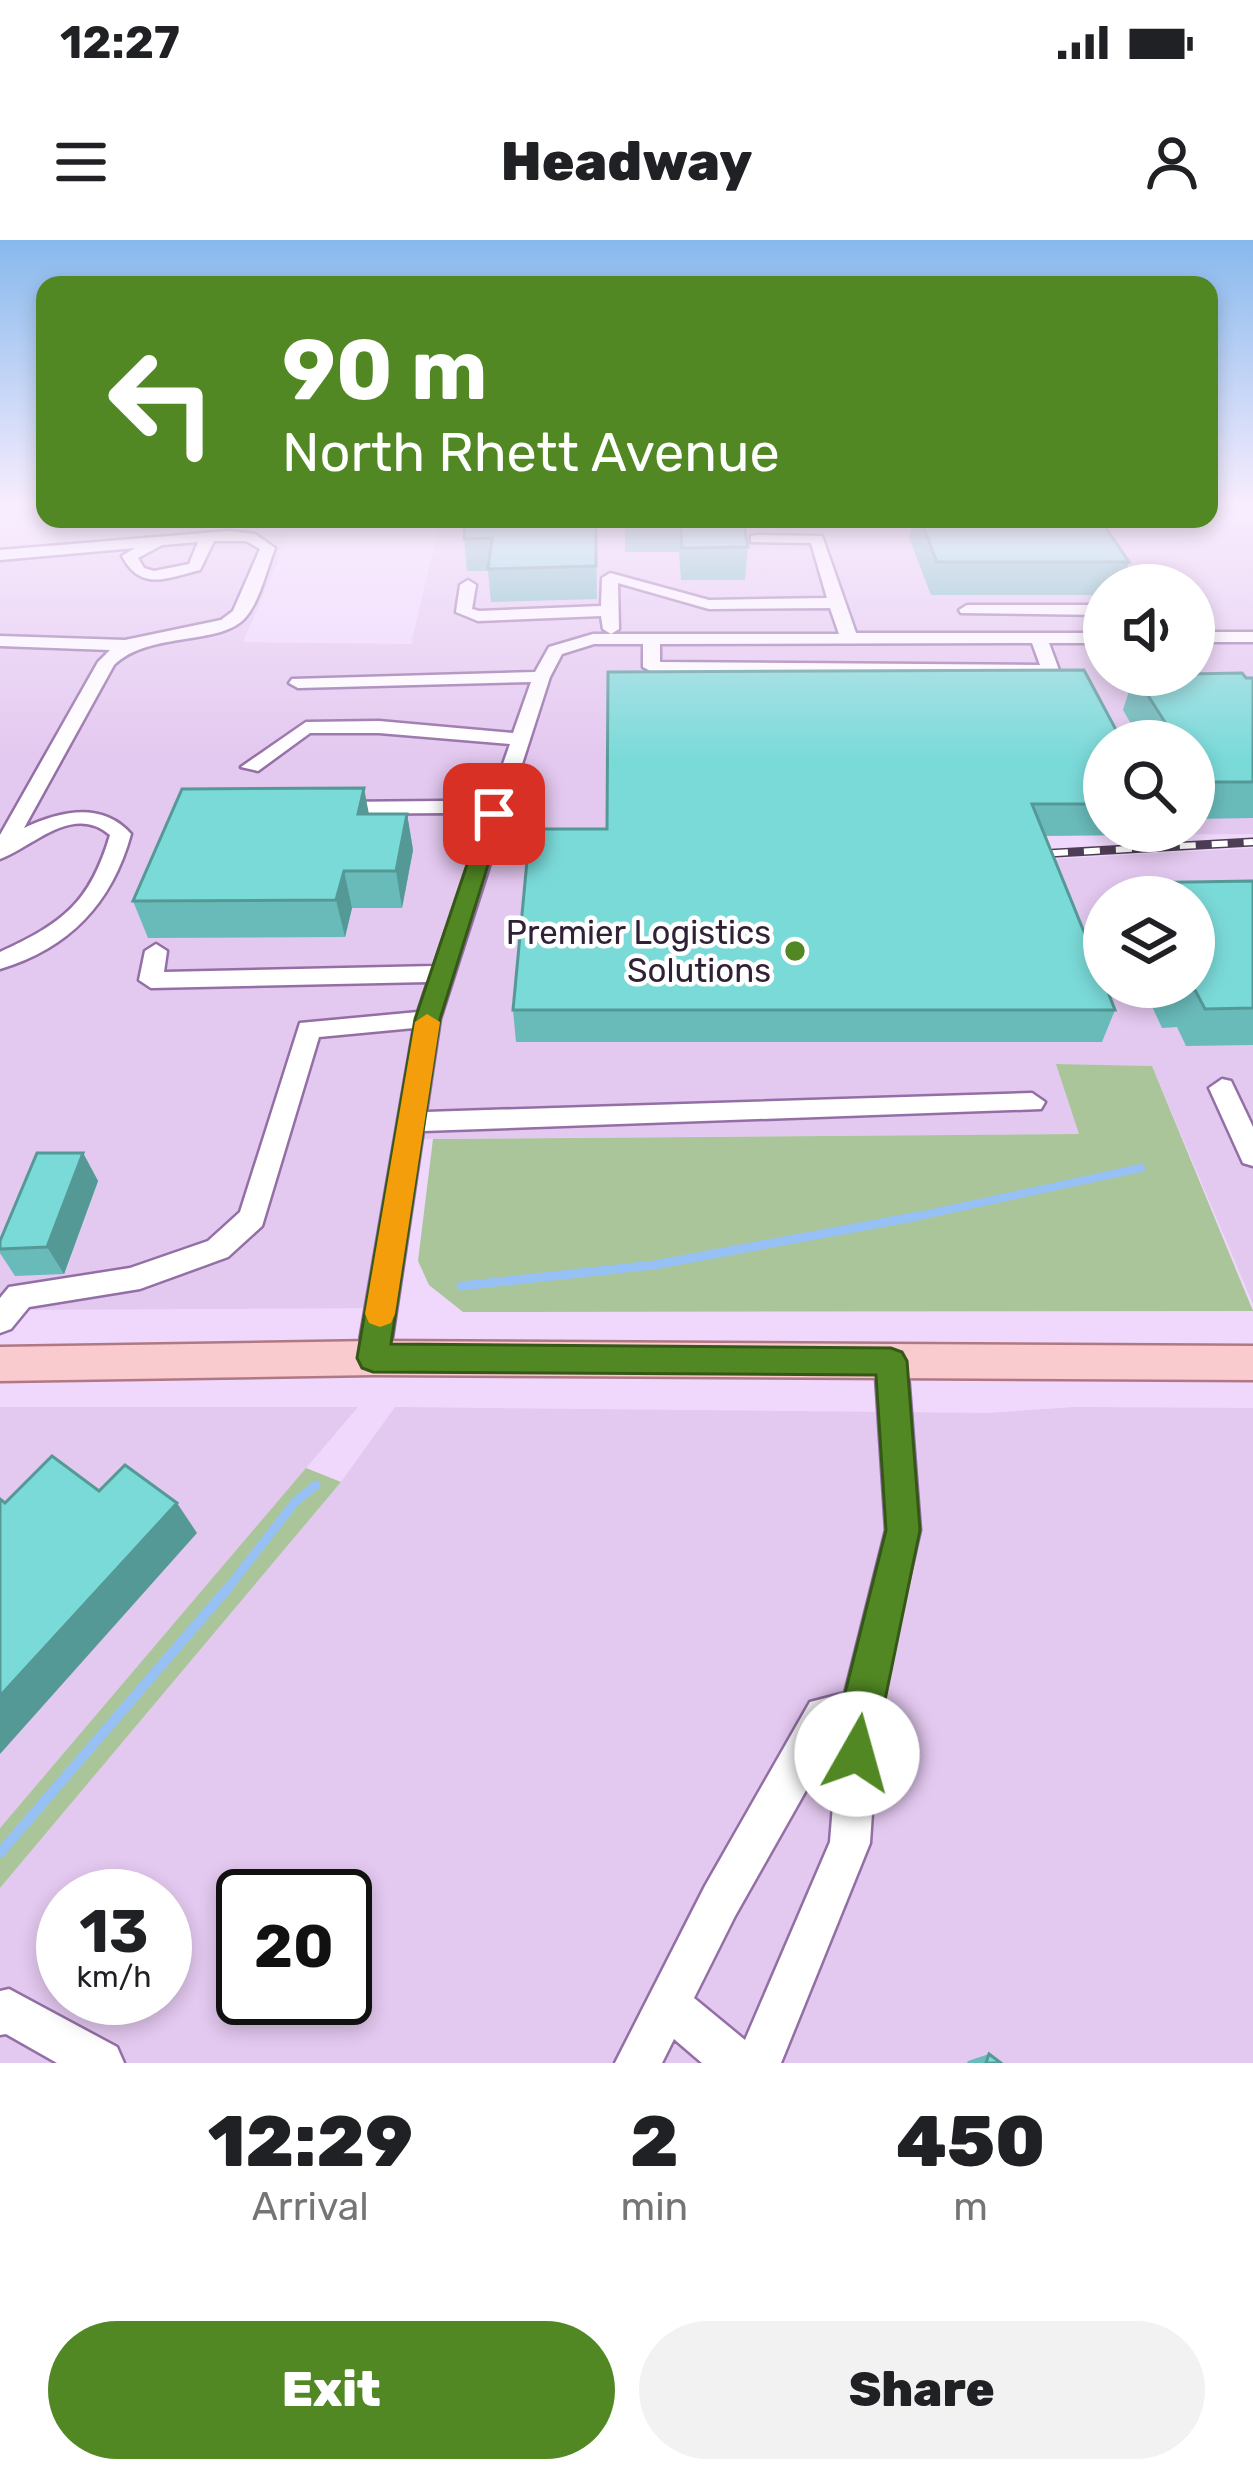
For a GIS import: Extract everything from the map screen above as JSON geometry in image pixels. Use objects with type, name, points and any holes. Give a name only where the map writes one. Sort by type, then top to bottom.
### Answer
[{"type":"main road","points":[[0,1364],[373,1358],[1253,1363]]},
{"type":"street","points":[[0,641],[125,645],[206,632],[239,614],[250,589]]},
{"type":"street","points":[[467,589],[464,611],[478,616],[609,611]]},
{"type":"street","points":[[610,589],[612,639]]},
{"type":"street","points":[[652,589],[691,602],[836,603]]},
{"type":"street","points":[[832,589],[849,638]]},
{"type":"street","points":[[967,610],[1083,610]]},
{"type":"street","points":[[651,639],[652,667],[1050,670],[1014,610]]},
{"type":"street","points":[[373,1358],[428,1019],[541,676],[556,651],[593,639],[1083,638]]},
{"type":"street","points":[[1215,638],[1252,639]]},
{"type":"street","points":[[0,855],[107,662],[125,645]]},
{"type":"street","points":[[298,683],[416,682],[478,674],[541,676]]},
{"type":"street","points":[[251,766],[306,728],[380,727],[520,739]]},
{"type":"street","points":[[324,808],[443,807],[494,814]]},
{"type":"street","points":[[0,855],[32,830],[54,821],[99,819],[121,834],[92,907],[57,933],[0,961]]},
{"type":"street","points":[[156,951],[151,980],[440,974]]},
{"type":"street","points":[[0,1320],[20,1296],[130,1280],[218,1249],[252,1218],[309,1029],[428,1019]]},
{"type":"street","points":[[1222,1088],[1249,1139]]},
{"type":"street","points":[[411,1123],[1032,1102]]},
{"type":"street","points":[[758,2063],[850,1843],[860,1709],[903,1530],[891,1361]]},
{"type":"street","points":[[638,2063],[824,1716],[860,1709]]},
{"type":"street","points":[[668,2005],[737,2063]]},
{"type":"street","points":[[0,2013],[9,2012],[101,2063]]},
{"type":"shaded area","points":[[0,589],[266,589],[243,642],[411,644],[424,589],[1083,589],[1083,696],[1215,696],[1215,589],[1253,589],[1253,834],[1215,834],[1215,720],[1083,720],[1083,835],[487,838],[480,858],[1053,859],[1253,848],[1253,1304],[1152,1066],[1057,1064],[1080,1134],[409,1139],[381,1308],[0,1310]]},
{"type":"shaded area","points":[[0,1407],[358,1407],[0,1828]]},
{"type":"shaded area","points":[[395,1407],[987,1413],[1075,1407],[1253,1408],[1253,2063],[0,2063],[0,1888],[341,1482]]},
{"type":"green space","points":[[1056,1064],[1152,1066],[1253,1311],[463,1312],[429,1285],[418,1261],[433,1139],[1079,1134]]},
{"type":"green space","points":[[306,1468],[341,1482],[0,1888],[0,1828]]},
{"type":"building","points":[[1083,670],[1083,696],[1098,696],[1111,720],[1083,720],[1083,804],[1032,804],[1083,929],[1083,1008],[1115,1010],[513,1010],[530,829],[607,829],[608,672]]},
{"type":"building","points":[[1242,673],[1253,678],[1253,782],[1215,782],[1215,720],[1164,720],[1148,696],[1215,696],[1215,674]]},
{"type":"building","points":[[364,788],[358,814],[407,814],[396,871],[344,871],[336,900],[133,901],[182,789]]},
{"type":"building","points":[[1253,881],[1253,1008],[1205,1009],[1204,1008],[1215,1008],[1215,882]]},
{"type":"building","points":[[37,1153],[83,1153],[47,1247],[0,1249],[0,1241]]},
{"type":"building","points":[[52,1456],[99,1491],[125,1465],[177,1503],[0,1696],[0,1499],[5,1503]]},
{"type":"waterway","points":[[918,1216],[1141,1168]]},
{"type":"waterway","points":[[461,1286],[654,1265],[918,1216]]},
{"type":"waterway","points":[[905,1219],[918,1216]]},
{"type":"waterway","points":[[225,1592],[295,1502],[316,1485]]},
{"type":"waterway","points":[[0,1853],[227,1589]]},
{"type":"railway","points":[[1020,855],[1253,842]]},
{"type":"slow traffic","points":[[380,1314],[427,1022]]},
{"type":"place","name":"Premier Logistics Solutions","points":[[795,951]]},
{"type":"route","points":[[494,814],[428,1019],[373,1358],[891,1361],[903,1530],[860,1709],[857,1754]]}]
